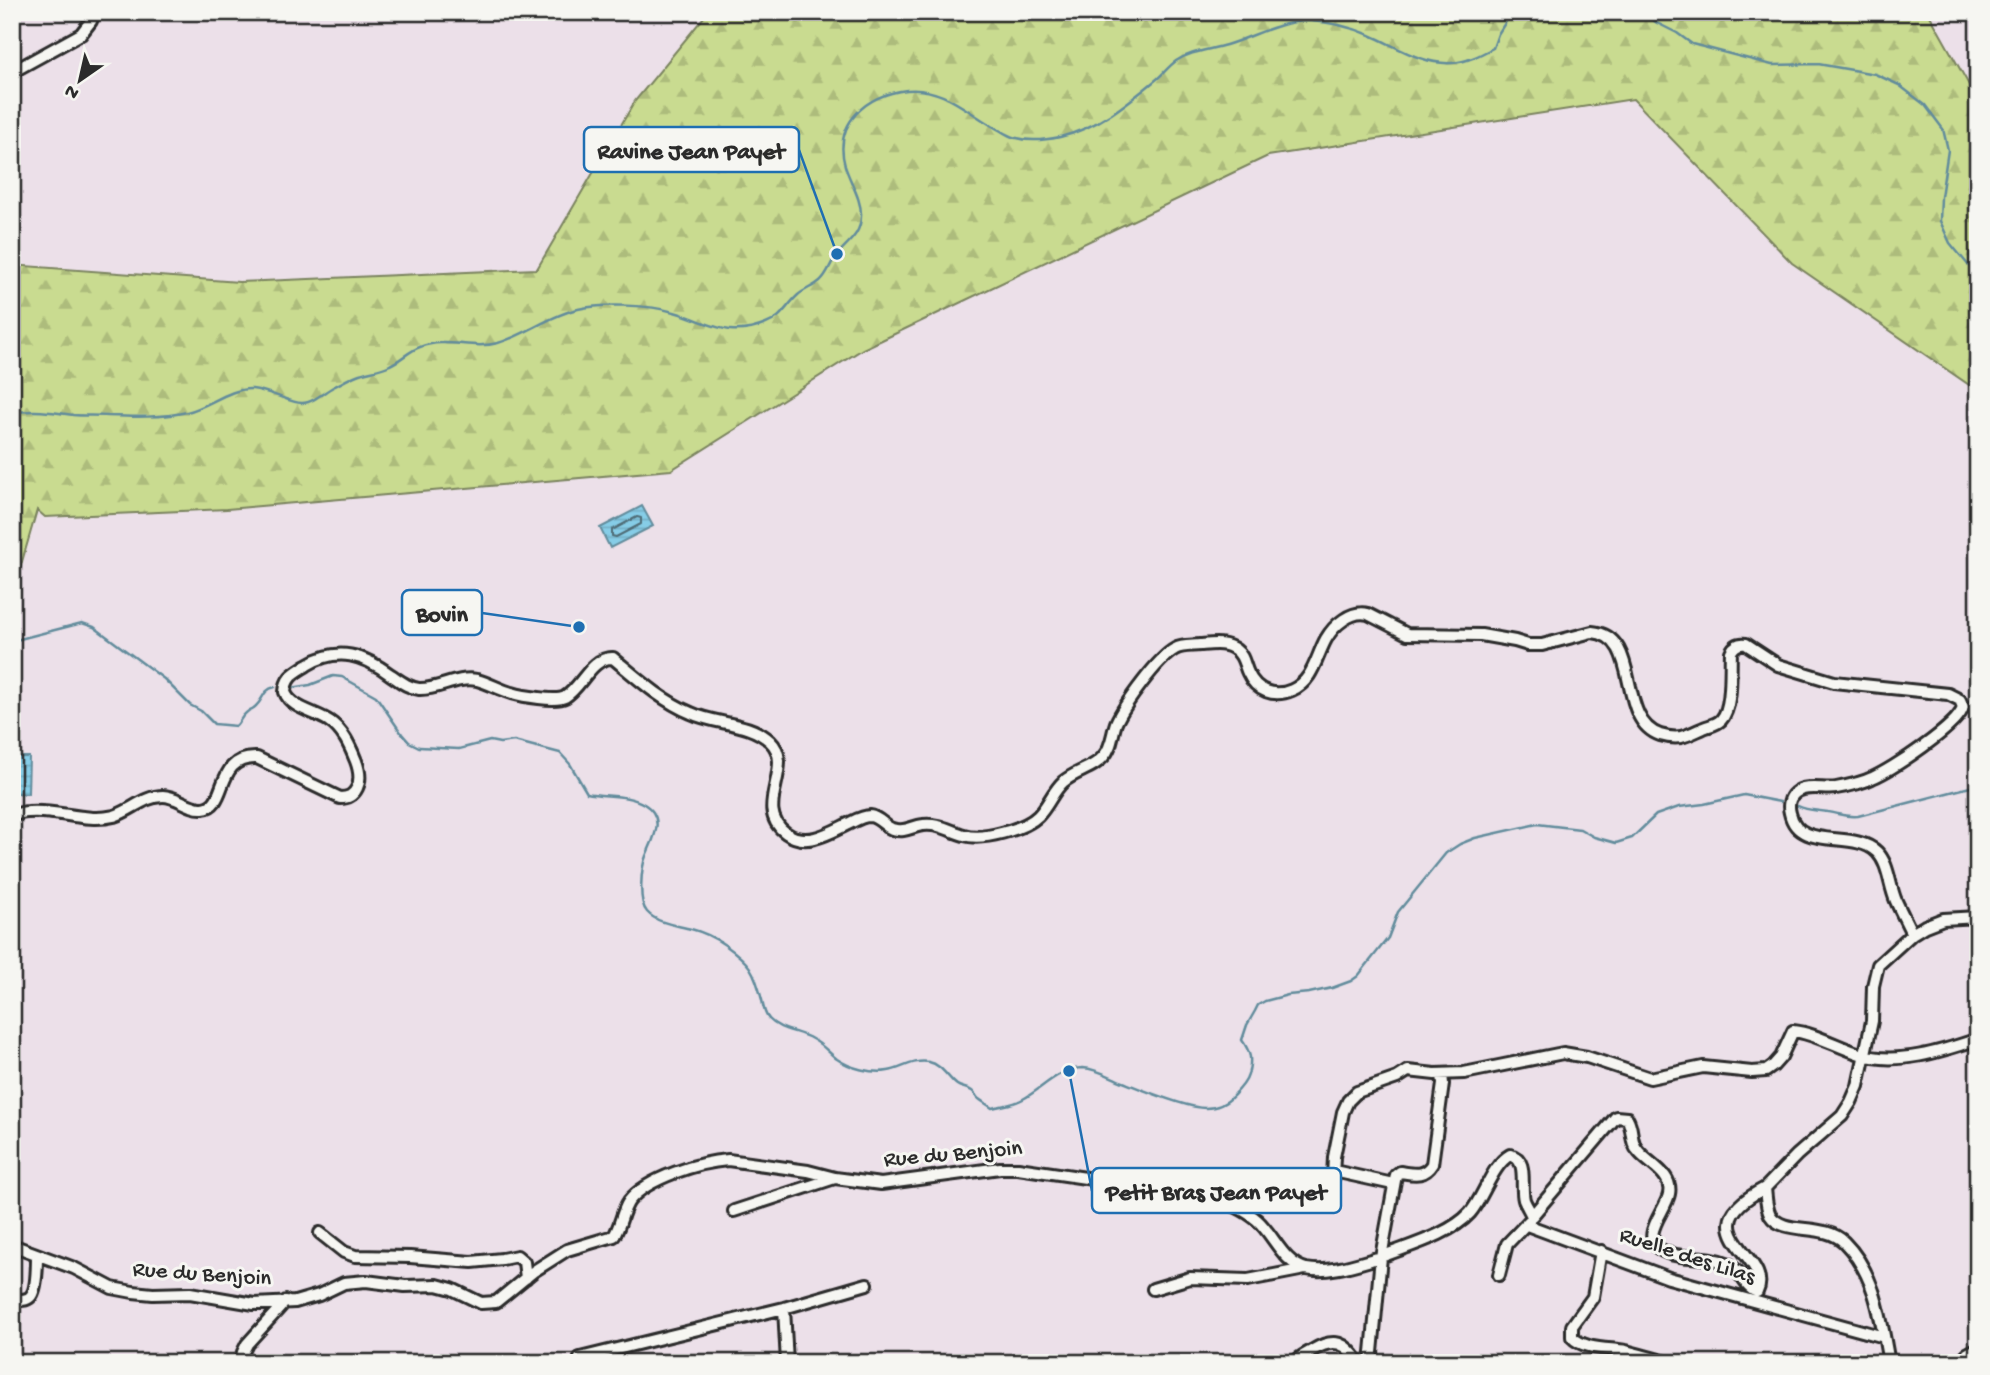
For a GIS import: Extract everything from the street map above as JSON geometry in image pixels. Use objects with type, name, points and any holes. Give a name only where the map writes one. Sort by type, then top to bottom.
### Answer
[{"type":"street","points":[[12,72],[80,34],[91,21],[93,12]]},
{"type":"street","points":[[12,816],[28,812],[111,817],[155,796],[167,796],[205,808],[216,800],[233,765],[248,757],[257,758],[335,796],[348,797],[355,792],[359,783],[358,766],[348,742],[331,722],[290,701],[285,692],[286,681],[290,676],[319,658],[339,654],[359,657],[416,689],[430,689],[458,679],[475,680],[512,693],[559,699],[568,694],[600,661],[613,658],[648,687],[692,714],[749,728],[770,741],[778,752],[779,764],[779,777],[772,798],[774,815],[787,834],[797,839],[819,838],[867,816],[902,830],[922,824],[976,837],[1023,826],[1038,816],[1061,784],[1072,774],[1096,764],[1108,752],[1118,719],[1163,657],[1177,647],[1220,644],[1228,646],[1242,657],[1256,687],[1278,694],[1291,691],[1304,683],[1326,639],[1336,626],[1362,612],[1407,634],[1481,635],[1528,645],[1542,645],[1600,632],[1614,641],[1619,648],[1639,717],[1657,734],[1669,737],[1682,737],[1721,719],[1728,706],[1731,652],[1735,646],[1742,644],[1778,665],[1834,682],[1948,694],[1956,698],[1963,707],[1961,714],[1900,762],[1871,779],[1836,788],[1798,790],[1790,802],[1790,815],[1794,823],[1806,834],[1863,843],[1880,855],[1895,900],[1912,934]]},
{"type":"street","points":[[1758,1297],[1760,1284],[1757,1273],[1731,1234],[1730,1223],[1735,1209],[1765,1188],[1797,1154],[1842,1116],[1851,1102],[1858,1086],[1872,1021],[1873,986],[1878,965],[1912,934],[1925,926],[1943,919],[1978,918]]},
{"type":"street","points":[[1393,1184],[1333,1174],[1334,1157],[1343,1112],[1348,1101],[1357,1092],[1397,1078],[1408,1071],[1464,1073],[1563,1053],[1650,1078],[1703,1067],[1766,1071],[1781,1057],[1793,1031],[1803,1031],[1835,1046],[1864,1056],[1880,1058],[1911,1057],[1945,1051],[1978,1039]]},
{"type":"street","points":[[1371,1363],[1381,1257],[1393,1184],[1400,1172],[1422,1174],[1432,1164],[1442,1074]]},
{"type":"street","points":[[1499,1275],[1507,1244],[1616,1117],[1624,1116],[1631,1124],[1632,1140],[1638,1152],[1661,1172],[1668,1183],[1669,1194],[1653,1228],[1656,1244],[1671,1254],[1725,1262],[1738,1270],[1758,1297]]},
{"type":"street","points":[[1153,1289],[1190,1278],[1248,1280],[1306,1268],[1328,1269],[1381,1257],[1462,1221],[1478,1202],[1500,1163],[1510,1155],[1522,1164],[1524,1201],[1530,1220]]},
{"type":"street","name":"Rue du Benjoin","points":[[12,1245],[74,1268],[112,1288],[133,1292],[190,1293],[254,1304],[295,1302],[344,1283],[358,1281],[405,1286],[437,1285],[489,1304],[496,1303],[548,1260],[567,1250],[614,1236],[630,1200],[639,1191],[659,1179],[715,1161],[728,1160],[881,1184],[1018,1168],[1208,1196],[1248,1213],[1266,1229],[1287,1257],[1306,1268]]},
{"type":"street","name":"Rue du Benjoin","points":[[734,1212],[835,1178]]},
{"type":"street","points":[[1765,1188],[1769,1213],[1779,1223],[1827,1231],[1847,1245],[1868,1276],[1878,1307],[1889,1363]]},
{"type":"street","name":"Ruelle des Lilas","points":[[1530,1220],[1669,1278],[1758,1297],[1884,1337]]},
{"type":"street","points":[[320,1233],[344,1252],[355,1256],[472,1262],[517,1255],[524,1262],[526,1278]]},
{"type":"street","name":"Ruelle des Lilas","points":[[1601,1251],[1594,1297],[1572,1326],[1572,1337],[1576,1342],[1670,1363]]},
{"type":"street","points":[[12,1300],[26,1300],[32,1296],[37,1255]]},
{"type":"street","points":[[580,1358],[784,1308],[867,1284]]},
{"type":"street","name":"Rue du Benjoin","points":[[241,1363],[247,1344],[286,1301]]},
{"type":"street","points":[[784,1308],[787,1363]]},
{"type":"street","points":[[1294,1363],[1322,1344],[1331,1342],[1346,1347],[1359,1363]]},
{"type":"street","points":[[1959,1363],[1967,1354],[1978,1349]]},
{"type":"green space","points":[[708,12],[1928,12],[1978,101],[1978,391],[1792,263],[1633,99],[1268,156],[863,349],[671,470],[227,509],[45,517],[37,510],[12,596],[12,265],[239,282],[537,269],[635,101]]},
{"type":"water","points":[[642,506],[653,526],[610,548],[600,528]]},
{"type":"water","points":[[12,757],[29,757],[28,794],[12,793]]},
{"type":"waterway","points":[[12,413],[35,411],[138,417],[167,415],[195,410],[244,389],[306,403],[354,376],[390,365],[420,347],[440,343],[498,343],[558,316],[588,307],[613,305],[652,308],[674,312],[719,328],[752,328],[776,318],[798,295],[820,281],[858,229],[861,210],[845,166],[844,137],[856,114],[878,98],[907,90],[933,92],[1011,136],[1028,140],[1049,139],[1087,128],[1112,114],[1182,58],[1278,26],[1299,21],[1340,25],[1370,35],[1420,58],[1452,63],[1468,60],[1493,48],[1498,34],[1512,12]]},
{"type":"waterway","points":[[1642,12],[1692,44],[1772,65],[1818,64],[1875,74],[1899,85],[1925,105],[1943,129],[1948,150],[1940,221],[1950,243],[1978,273]]},
{"type":"waterway","points":[[12,641],[82,623],[94,627],[164,679],[214,724],[236,726],[244,715],[259,703],[265,692],[275,687]]},
{"type":"waterway","points":[[291,688],[310,685],[333,676],[342,677],[376,696],[402,734],[409,742],[419,747],[459,749],[490,741],[514,741],[560,753],[570,764],[587,793],[631,799],[651,810],[657,822],[655,836],[643,868],[641,893],[644,907],[651,916],[704,934],[721,942],[740,957],[750,968],[765,1013],[773,1023],[812,1039],[837,1059],[861,1070],[882,1072],[923,1061],[933,1063],[957,1085],[972,1091],[992,1108],[1019,1101],[1058,1075],[1083,1068],[1187,1105],[1205,1108],[1220,1105],[1235,1094],[1247,1078],[1250,1056],[1242,1040],[1258,1005],[1288,995],[1332,988],[1358,976],[1388,938],[1398,912],[1446,853],[1460,844],[1537,824],[1580,829],[1594,837],[1616,843],[1632,838],[1656,815],[1679,807],[1744,795],[1780,802]]},
{"type":"waterway","points":[[1798,806],[1809,810],[1858,816],[1978,785]]},
{"type":"place","name":"Ravine Jean Payet","points":[[837,254]]},
{"type":"place","name":"Bovin","points":[[579,627]]},
{"type":"place","name":"Petit Bras Jean Payet","points":[[1069,1071]]}]
